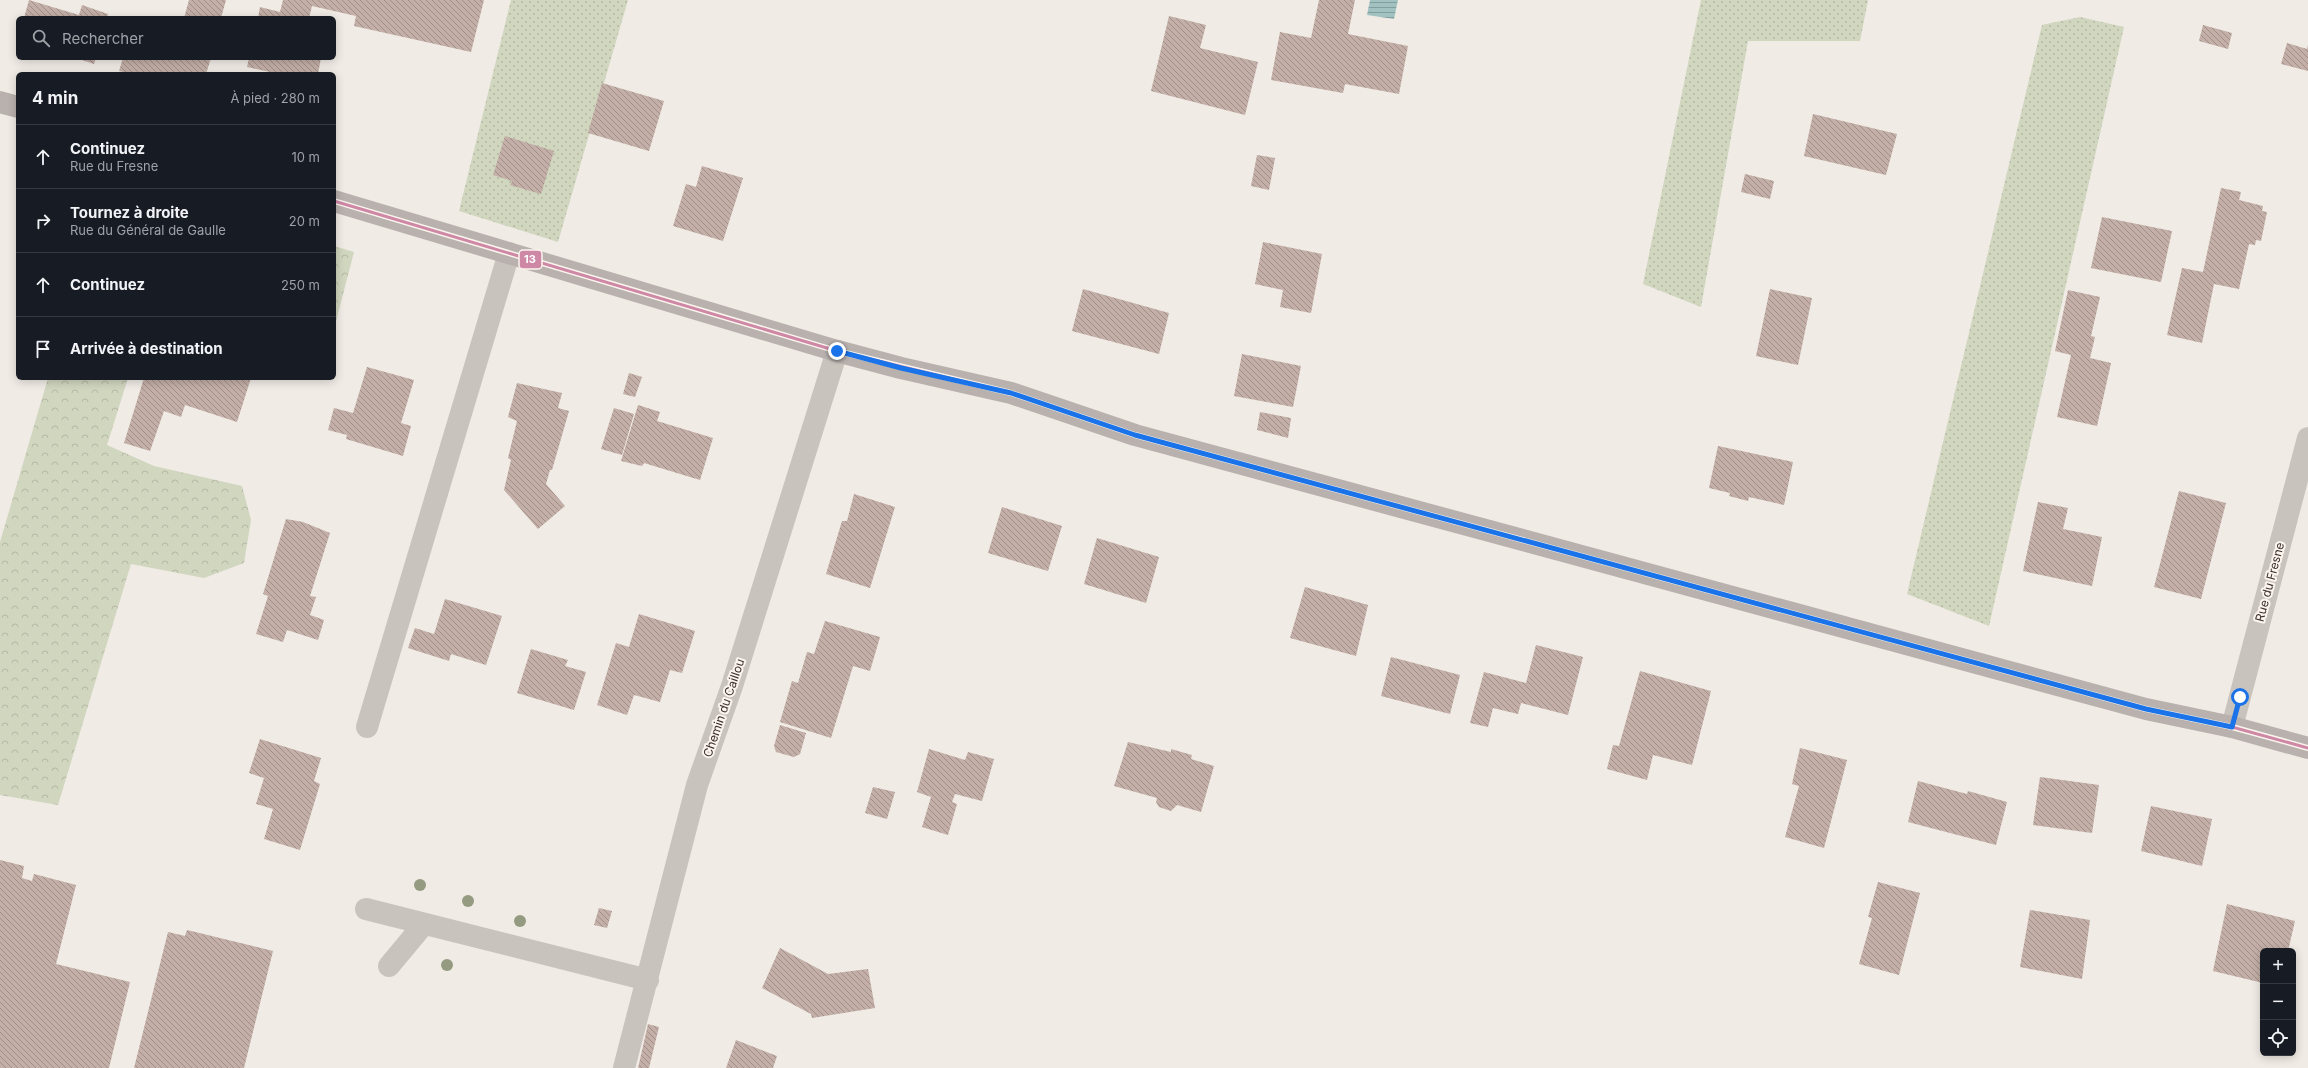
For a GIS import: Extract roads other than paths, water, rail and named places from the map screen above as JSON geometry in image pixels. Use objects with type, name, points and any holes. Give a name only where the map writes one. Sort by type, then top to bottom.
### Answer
[{"type":"main road","points":[[0,102],[16,106]]},
{"type":"main road","points":[[336,202],[837,351],[901,368],[1011,393],[1135,435],[2146,709],[2232,727],[2308,748]]},
{"type":"street","points":[[367,727],[509,253]]},
{"type":"street","name":"Chemin du Caillou","points":[[624,1068],[648,980],[697,785],[732,686],[837,351]]},
{"type":"street","name":"Rue du Fresne","points":[[2232,727],[2308,438]]},
{"type":"street","points":[[366,909],[648,980]]},
{"type":"street","points":[[388,966],[424,924]]},
{"type":"water","points":[[1370,0],[1398,0],[1394,19],[1367,15]]}]
